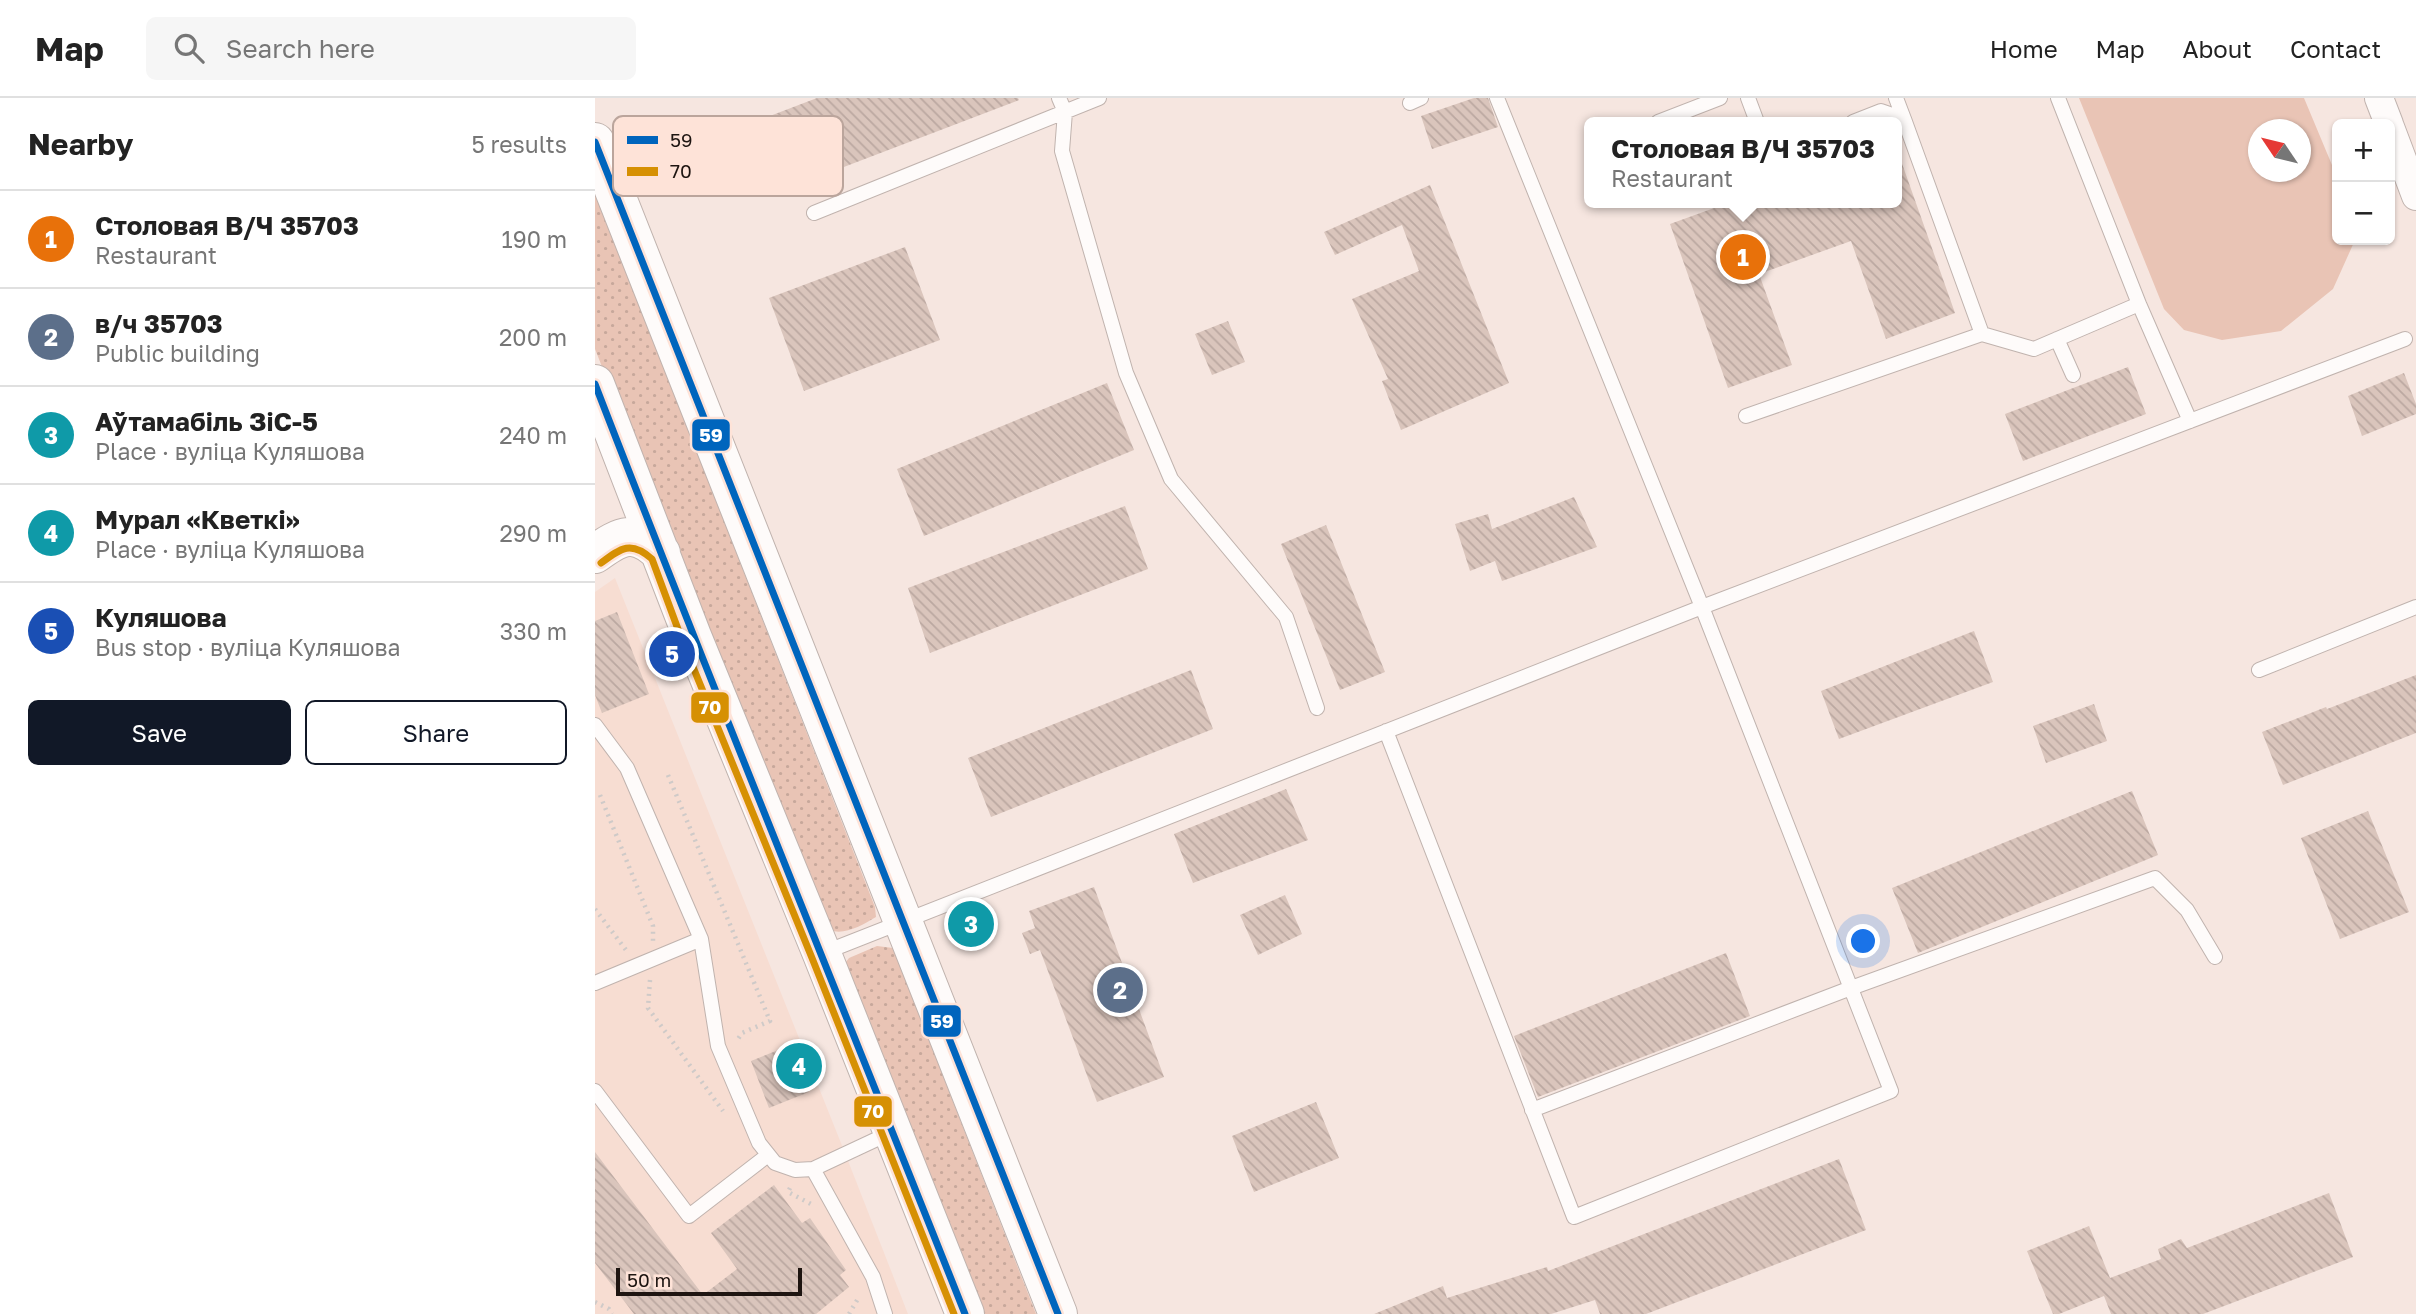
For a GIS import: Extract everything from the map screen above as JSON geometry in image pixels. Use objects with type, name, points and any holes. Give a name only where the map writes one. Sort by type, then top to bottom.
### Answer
[{"type":"main road","points":[[595,142],[613,188]]},
{"type":"main road","points":[[616,196],[1058,1314]]},
{"type":"main road","points":[[595,384],[692,636],[893,1131],[963,1313]]},
{"type":"main road","points":[[595,554],[615,540],[632,536],[648,541],[661,553]]},
{"type":"street","points":[[2379,98],[2387,119]]},
{"type":"street","points":[[2395,141],[2416,197]]},
{"type":"lane","points":[[814,213],[1062,105],[1099,98]]},
{"type":"lane","points":[[1385,731],[1574,1217],[1891,1091],[1702,607],[1497,98]]},
{"type":"lane","points":[[1671,117],[1720,98]]},
{"type":"lane","points":[[1748,98],[1755,117]]},
{"type":"lane","points":[[1896,98],[1982,334]]},
{"type":"lane","points":[[2058,98],[2139,304],[2190,421]]},
{"type":"lane","points":[[1062,105],[1062,151],[1126,373],[1171,479],[1286,617],[1317,708]]},
{"type":"lane","points":[[1866,117],[1881,111],[1898,117]]},
{"type":"lane","points":[[1746,416],[1982,334],[2034,349],[2139,304]]},
{"type":"lane","points":[[2057,339],[2073,375]]},
{"type":"lane","points":[[822,954],[1702,607],[2405,339]]},
{"type":"lane","points":[[2259,670],[2416,607]]},
{"type":"lane","points":[[595,725],[627,768],[701,939],[718,1046],[759,1143],[775,1163],[795,1170],[813,1169],[893,1131]]},
{"type":"lane","points":[[1532,1110],[1851,988],[2155,878],[2187,910],[2215,957]]},
{"type":"lane","points":[[595,983],[701,939]]},
{"type":"lane","points":[[595,1091],[689,1216],[768,1155]]},
{"type":"lane","points":[[813,1169],[873,1277],[885,1314]]},
{"type":"path","points":[[668,775],[770,1021],[742,1033],[734,1046]]},
{"type":"path","points":[[600,795],[653,926],[653,943],[617,958]]},
{"type":"path","points":[[595,909],[650,977],[648,1009],[729,1120]]},
{"type":"path","points":[[795,1170],[788,1192],[815,1206]]},
{"type":"path","points":[[849,1314],[859,1295],[859,1286]]},
{"type":"path","points":[[595,1302],[613,1314]]},
{"type":"shaded area","points":[[2079,98],[2304,98],[2332,165],[2332,245],[2353,245],[2333,289],[2281,331],[2222,340],[2184,330],[2164,309]]},
{"type":"shaded area","points":[[595,192],[875,907],[876,917],[849,930],[835,931],[822,926],[595,349]]},
{"type":"shaded area","points":[[615,578],[908,1314],[595,1314],[595,592]]},
{"type":"shaded area","points":[[877,946],[893,948],[1036,1314],[976,1314],[842,967],[849,958]]},
{"type":"building","points":[[817,98],[1019,100],[843,167],[843,116],[770,116]]},
{"type":"building","points":[[1474,98],[1488,98],[1498,127],[1432,149],[1421,116]]},
{"type":"building","points":[[1902,164],[1955,313],[1886,339],[1851,241],[1759,274],[1792,365],[1728,388],[1670,224],[1714,208],[1902,208]]},
{"type":"building","points":[[1430,185],[1509,383],[1401,430],[1382,381],[1388,379],[1352,299],[1419,271],[1402,225],[1335,255],[1324,232]]},
{"type":"building","points":[[905,247],[940,340],[804,391],[769,298]]},
{"type":"building","points":[[1228,321],[1245,362],[1212,375],[1195,334]]},
{"type":"building","points":[[2128,367],[2146,414],[2023,461],[2005,414]]},
{"type":"building","points":[[2404,373],[2416,404],[2416,414],[2362,436],[2348,396]]},
{"type":"building","points":[[1107,383],[1134,450],[924,536],[897,469]]},
{"type":"building","points":[[1574,497],[1597,547],[1502,581],[1495,561],[1470,571],[1455,524],[1488,514],[1492,529]]},
{"type":"building","points":[[1125,506],[1148,569],[930,653],[908,588]]},
{"type":"building","points":[[1326,525],[1385,672],[1340,690],[1281,544]]},
{"type":"building","points":[[617,612],[649,694],[602,713],[595,695],[595,621]]},
{"type":"building","points":[[1974,631],[1993,682],[1839,739],[1821,691]]},
{"type":"building","points":[[1191,670],[1213,729],[991,817],[968,758]]},
{"type":"building","points":[[2416,675],[2416,733],[2283,785],[2262,732]]},
{"type":"building","points":[[2094,704],[2107,741],[2046,763],[2033,726]]},
{"type":"building","points":[[1286,789],[1308,840],[1193,883],[1174,834]]},
{"type":"building","points":[[2132,791],[2158,855],[1918,953],[1892,888]]},
{"type":"building","points":[[2368,811],[2409,912],[2340,939],[2301,838]]},
{"type":"building","points":[[1094,887],[1164,1077],[1097,1102],[1040,950],[1030,954],[1022,933],[1035,928],[1029,911]]},
{"type":"building","points":[[1285,895],[1302,934],[1258,955],[1240,915]]},
{"type":"building","points":[[1726,953],[1750,1016],[1538,1097],[1514,1036]]},
{"type":"building","points":[[791,1045],[809,1092],[769,1108],[751,1061]]},
{"type":"building","points":[[1316,1102],[1339,1158],[1254,1192],[1232,1136]]},
{"type":"building","points":[[595,1152],[703,1295],[737,1269],[711,1233],[774,1185],[802,1223],[810,1218],[846,1270],[840,1275],[849,1287],[816,1314],[634,1314],[595,1263]]},
{"type":"building","points":[[1839,1159],[1866,1230],[1646,1314],[1600,1314],[1595,1300],[1551,1314],[1374,1314],[1443,1286],[1447,1298],[1547,1267],[1548,1271]]},
{"type":"building","points":[[2329,1193],[2353,1257],[2203,1314],[2111,1314],[2104,1296],[2053,1314],[2027,1251],[2089,1226],[2110,1278],[2161,1259],[2158,1249],[2181,1239],[2187,1248]]},
{"type":"transit line","name":"59","points":[[595,142],[613,188]]},
{"type":"transit line","name":"59","points":[[616,196],[1058,1314]]},
{"type":"transit line","name":"59","points":[[595,384],[965,1314]]},
{"type":"transit line","name":"70","points":[[601,563],[626,548],[638,550],[652,559],[682,640],[954,1314]]},
{"type":"place","name":"Столовая В/Ч 35703","points":[[1743,257]]},
{"type":"place","name":"Куляшова","points":[[672,654]]},
{"type":"place","name":"Аўтамабіль ЗіС-5","points":[[971,924]]},
{"type":"place","name":"в/ч 35703","points":[[1120,990]]},
{"type":"place","name":"Мурал «Кветкі»","points":[[799,1066]]}]
